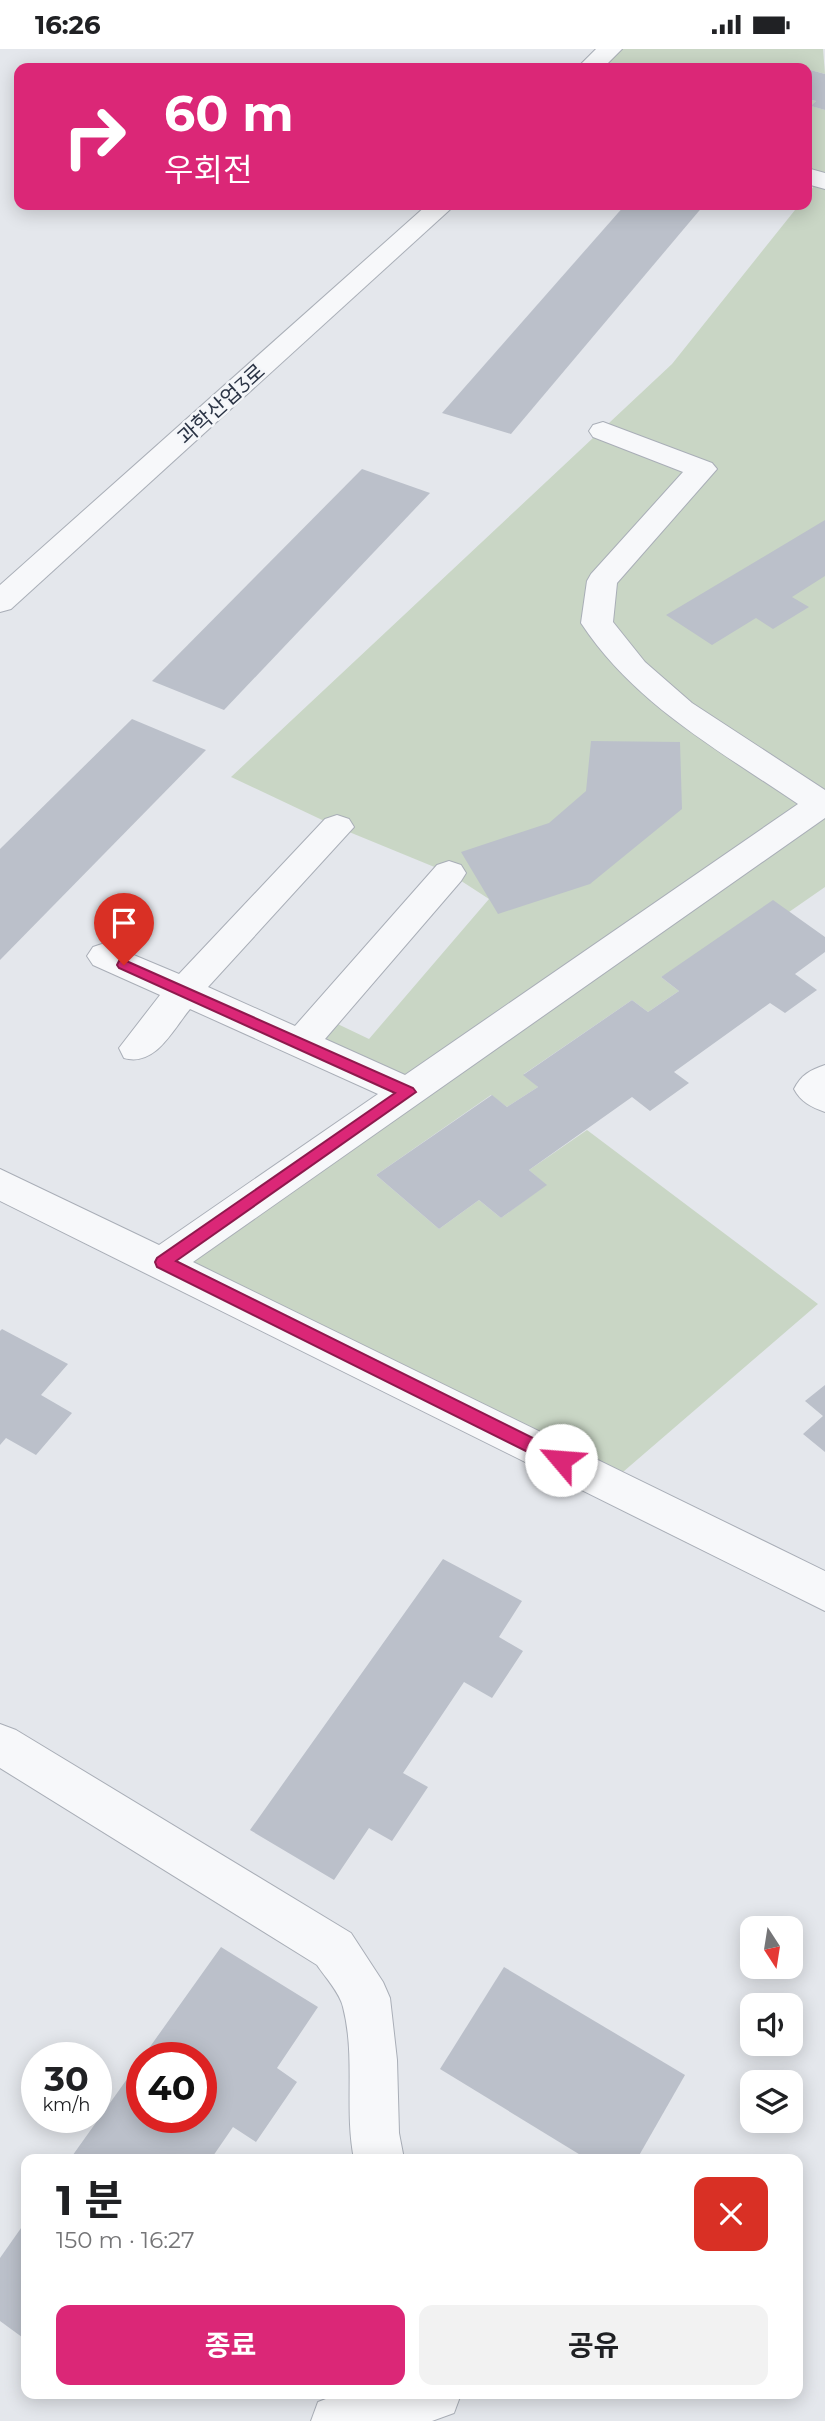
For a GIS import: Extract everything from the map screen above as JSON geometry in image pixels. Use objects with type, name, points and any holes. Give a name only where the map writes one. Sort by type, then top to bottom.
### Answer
[{"type":"street","points":[[595,63],[610,49]]},
{"type":"street","name":"과학산업3로","points":[[0,602],[436,210]]},
{"type":"street","points":[[163,1262],[823,805],[681,710],[634,669],[597,623],[602,581],[702,469],[603,431]]},
{"type":"street","points":[[137,1048],[184,991],[337,827]]},
{"type":"street","points":[[300,1044],[449,873]]},
{"type":"street","points":[[104,956],[408,1092]]},
{"type":"street","points":[[825,1080],[812,1089],[825,1098]]},
{"type":"street","points":[[0,1184],[163,1262],[825,1592]]},
{"type":"street","points":[[0,1744],[334,1949],[366,1998],[373,2060],[374,2133],[378,2154]]},
{"type":"street","points":[[337,2421],[417,2399]]},
{"type":"street","points":[[436,2399],[443,2421]]},
{"type":"green space","points":[[610,49],[823,49],[825,74],[812,70],[812,63],[595,63]]},
{"type":"green space","points":[[812,106],[825,110],[825,887],[789,912],[661,977],[679,991],[648,1012],[632,1000],[524,1074],[538,1087],[507,1107],[491,1095],[376,1175],[439,1229],[479,1200],[501,1218],[546,1185],[529,1170],[587,1130],[818,1304],[609,1484],[163,1262],[407,1092],[300,1044],[323,1017],[369,1039],[489,899],[449,873],[337,827],[231,777],[672,364],[795,210],[812,210],[812,189],[819,180],[812,178]]},
{"type":"building","points":[[812,70],[825,74],[825,110],[812,106],[816,101],[812,100]]},
{"type":"building","points":[[621,210],[700,210],[511,434],[442,413]]},
{"type":"building","points":[[362,469],[430,493],[224,710],[152,681]]},
{"type":"building","points":[[825,520],[825,576],[792,597],[809,607],[773,629],[756,618],[712,645],[666,615]]},
{"type":"building","points":[[132,719],[206,750],[0,960],[0,849]]},
{"type":"building","points":[[591,741],[680,742],[682,809],[590,884],[498,914],[461,852],[549,823],[586,791]]},
{"type":"building","points":[[773,900],[825,937],[825,952],[795,974],[817,990],[785,1013],[770,1003],[674,1072],[689,1083],[650,1111],[632,1097],[529,1170],[547,1185],[501,1218],[479,1200],[439,1229],[376,1175],[492,1095],[507,1107],[538,1087],[523,1075],[632,1000],[648,1012],[679,991],[661,977]]},
{"type":"building","points":[[2,1329],[68,1364],[41,1395],[72,1413],[36,1455],[6,1438],[0,1445]]},
{"type":"building","points":[[825,1385],[825,1452],[803,1434],[823,1416],[805,1401]]},
{"type":"building","points":[[443,1559],[522,1601],[499,1637],[523,1651],[492,1698],[464,1682],[403,1773],[428,1787],[392,1841],[369,1828],[334,1880],[250,1830]]},
{"type":"building","points":[[221,1947],[318,2007],[277,2068],[297,2082],[256,2142],[233,2127],[214,2154],[74,2154],[89,2133],[112,2133],[112,2100],[126,2080],[126,2133],[217,2133],[217,2042],[153,2042]]},
{"type":"building","points":[[504,1967],[685,2075],[640,2154],[579,2154],[440,2069]]},
{"type":"building","points":[[21,2228],[21,2336],[0,2321],[0,2258]]},
{"type":"route","points":[[124,965],[408,1092],[163,1262],[561,1460]]}]
